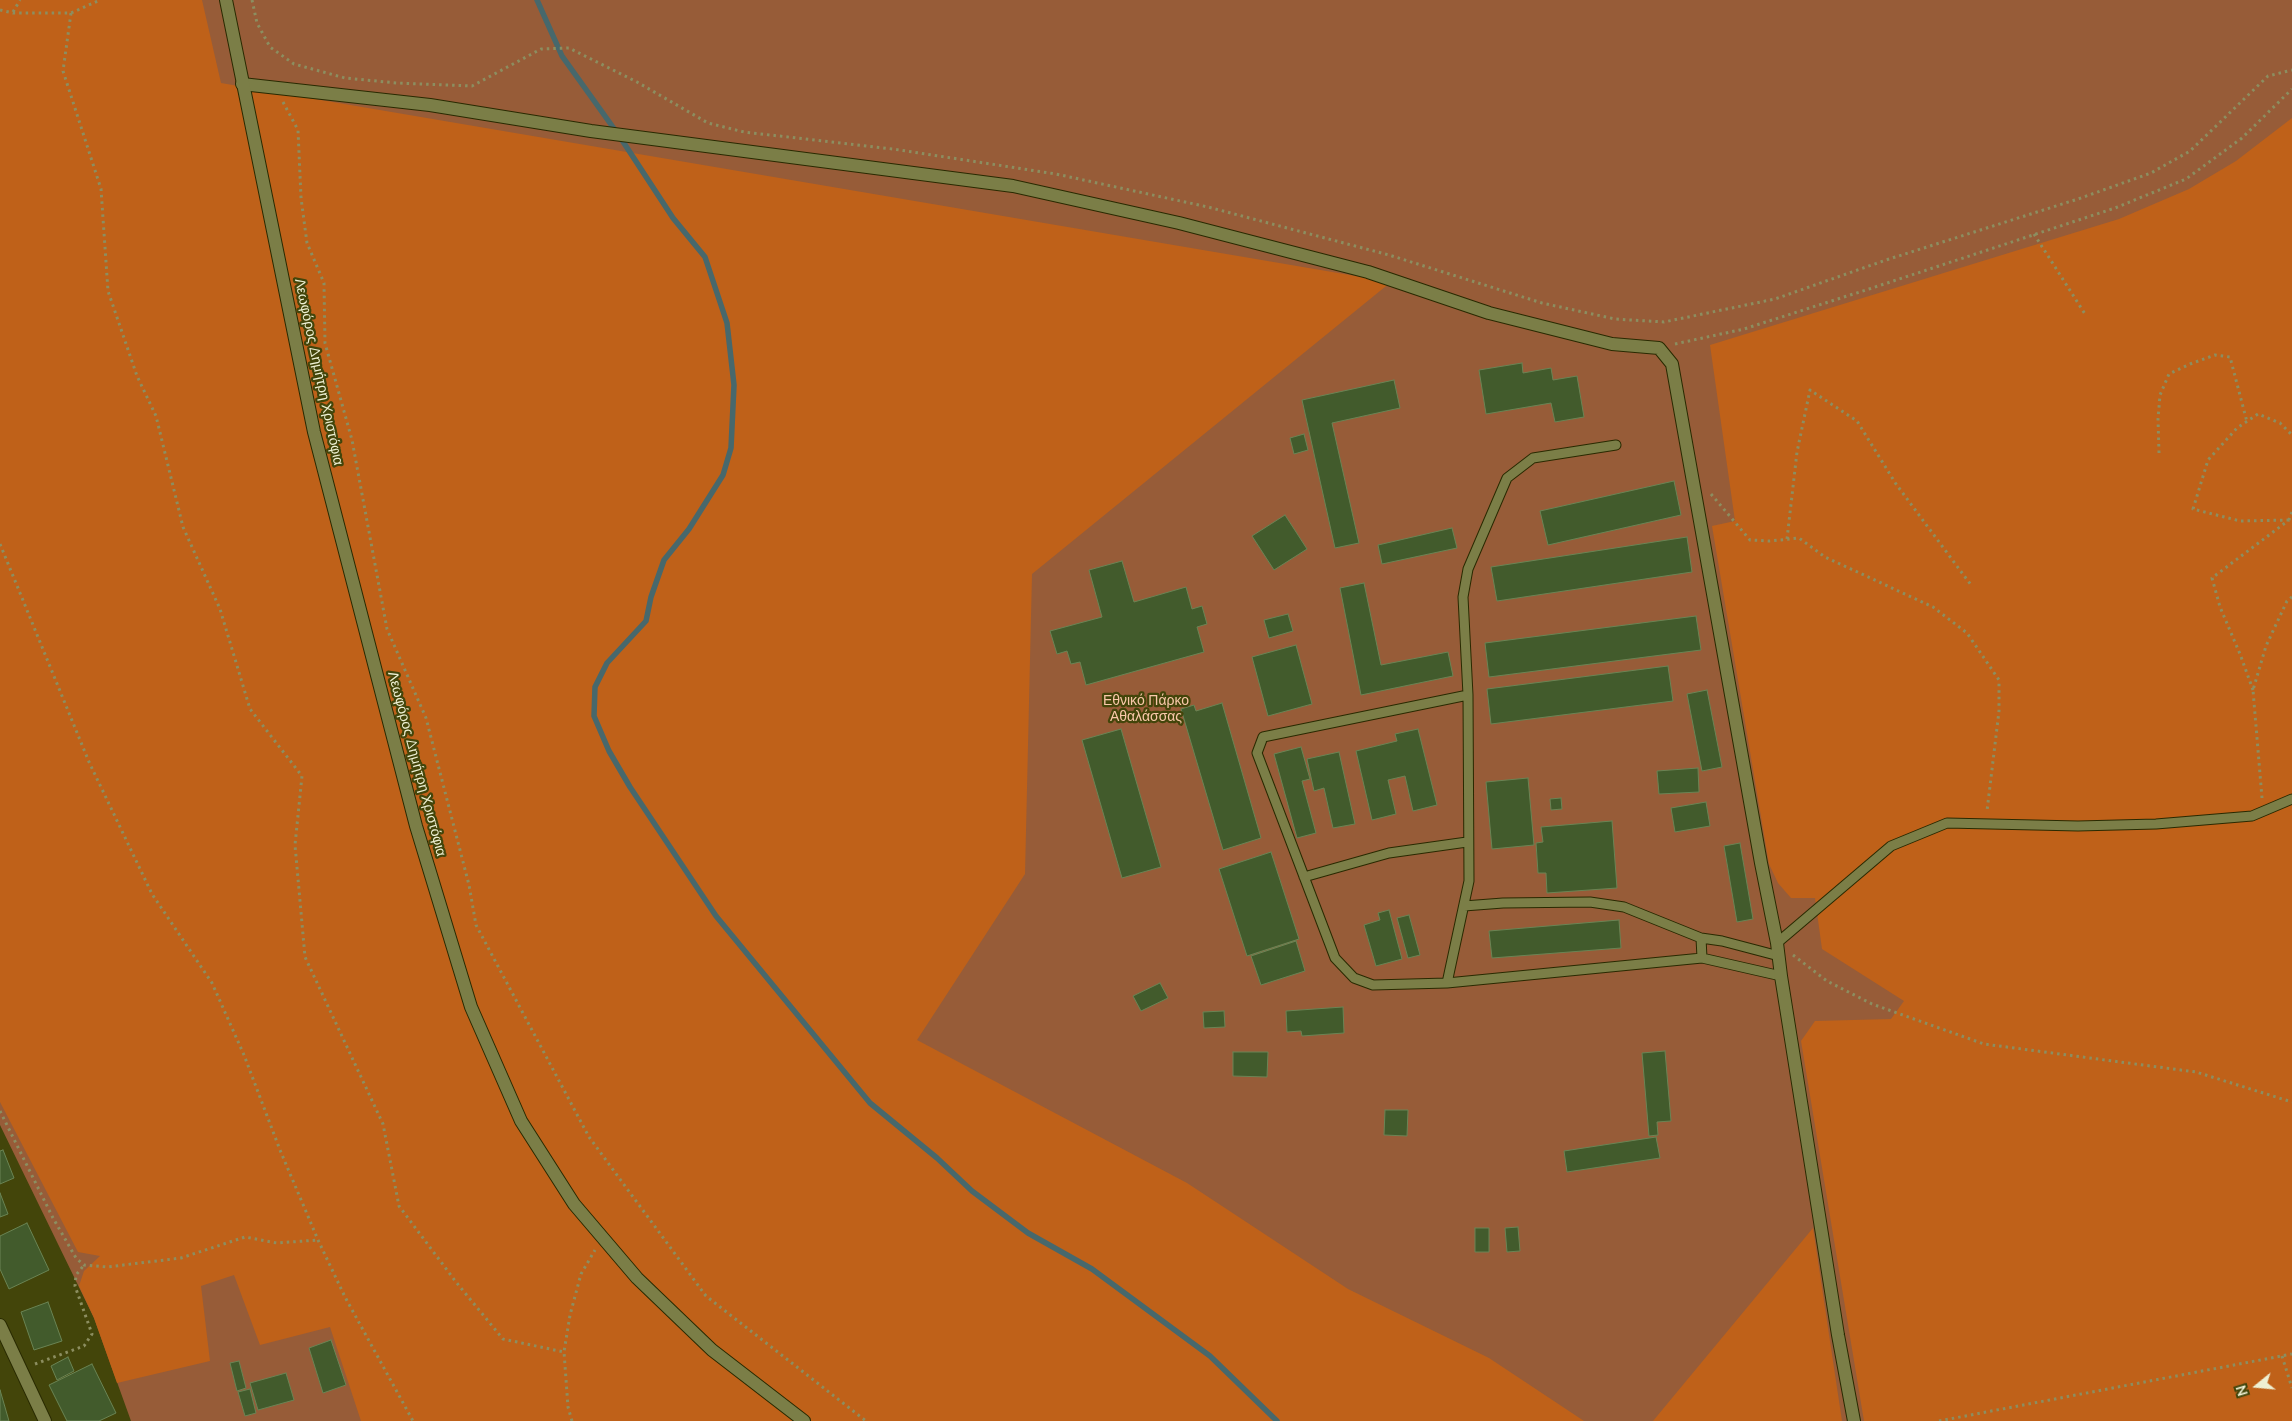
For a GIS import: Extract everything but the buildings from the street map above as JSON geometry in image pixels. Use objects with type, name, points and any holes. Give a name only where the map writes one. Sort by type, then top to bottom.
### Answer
[{"type":"street","name":"Λεωφόρος Δημήτρη Χριστόφια","points":[[226,0],[316,441],[416,826],[471,1007],[522,1121],[574,1204],[637,1278],[712,1350],[804,1421]]},
{"type":"street","points":[[242,84],[274,86],[430,105],[641,137],[1014,186],[1179,223],[1368,272],[1489,313],[1612,344],[1659,348],[1672,364],[1760,863],[1777,942],[1838,1334],[1854,1421]]},
{"type":"street","points":[[0,1325],[45,1421]]},
{"type":"lane","points":[[1447,983],[1469,881],[1467,842],[1468,696],[1463,597],[1468,569],[1508,478],[1533,458],[1616,445]]},
{"type":"lane","points":[[1468,696],[1263,737],[1257,753],[1335,958],[1354,978],[1373,984],[1447,983],[1702,958],[1781,976]]},
{"type":"lane","points":[[1777,942],[1891,846],[1947,823],[2078,826],[2156,824],[2252,816],[2292,799]]},
{"type":"lane","points":[[1304,877],[1390,853],[1467,842]]},
{"type":"lane","points":[[1464,906],[1503,903],[1590,902],[1624,906],[1701,938],[1722,941],[1779,956]]},
{"type":"lane","points":[[1701,938],[1702,958]]},
{"type":"path","points":[[13,13],[20,0]]},
{"type":"path","points":[[0,10],[13,13],[71,13],[100,0]]},
{"type":"path","points":[[252,0],[257,23],[270,47],[294,64],[345,78],[397,84],[472,86],[541,50],[569,48],[638,82],[708,123],[744,132],[893,149],[1056,174],[1208,207],[1389,255],[1542,303],[1615,319],[1664,322],[1775,300],[1886,260],[2078,199],[2151,173],[2190,151],[2268,76],[2292,70]]},
{"type":"path","points":[[71,13],[63,71],[101,189],[108,291],[137,376],[156,416],[183,527],[220,609],[250,709],[302,776],[295,845],[305,957],[383,1124],[400,1206],[456,1282],[503,1339],[564,1352]]},
{"type":"path","points":[[274,86],[298,130],[301,198],[307,243],[324,283],[325,343],[352,440],[387,629],[426,718],[469,886],[476,925],[589,1137],[706,1296],[866,1421]]},
{"type":"path","points":[[1659,348],[1744,329],[2115,208],[2186,179],[2242,138],[2292,89]]},
{"type":"path","points":[[2034,234],[2085,314]]},
{"type":"path","points":[[2159,453],[2158,419],[2160,395],[2169,374],[2198,361],[2215,355],[2230,357],[2246,422]]},
{"type":"path","points":[[1787,539],[1797,452],[1810,390],[1857,421],[1896,484],[1971,585]]},
{"type":"path","points":[[2291,522],[2240,521],[2193,510],[2208,460],[2237,428],[2258,414],[2280,423],[2292,435]]},
{"type":"path","points":[[1692,475],[1727,511],[1750,540],[1770,541],[1799,538],[1825,557],[1933,607],[1967,633],[1998,680],[1999,712],[1986,824]]},
{"type":"path","points":[[2263,812],[2253,690],[2220,607],[2212,578],[2291,522],[2292,512]]},
{"type":"path","points":[[0,544],[89,762],[152,894],[216,992],[244,1054],[280,1150],[318,1240],[345,1297],[413,1421]]},
{"type":"path","points":[[2253,690],[2266,646],[2287,601],[2292,597]]},
{"type":"path","points":[[1777,942],[1827,981],[1872,1004],[1984,1044],[2196,1072],[2292,1102]]},
{"type":"path","points":[[0,1111],[53,1218],[76,1258],[84,1265],[107,1267],[181,1258],[244,1237],[277,1243],[318,1240]]},
{"type":"path","points":[[572,1421],[568,1407],[564,1352],[570,1315],[581,1274],[604,1239]]},
{"type":"path","points":[[37,1363],[84,1346],[92,1334],[75,1286],[76,1275],[84,1265]]},
{"type":"path","points":[[1938,1421],[2292,1354]]},
{"type":"path","points":[[2282,1356],[2292,1388]]},
{"type":"green space","name":"Εθνικό Πάρκο Αθαλάσσας","points":[[0,0],[2292,0],[2292,1421],[131,1421],[94,1318],[0,1125]]},
{"type":"shaded area","points":[[0,0],[202,0],[221,83],[1391,282],[1032,574],[1025,874],[917,1040],[1187,1183],[1348,1289],[1489,1358],[1584,1421],[361,1421],[330,1327],[260,1345],[234,1275],[201,1286],[210,1361],[117,1383],[94,1318],[79,1286],[84,1271],[100,1256],[78,1252],[0,1102]]},
{"type":"shaded area","points":[[2292,118],[2292,1421],[1864,1421],[1801,1041],[1815,1021],[1891,1019],[1904,1001],[1822,949],[1815,898],[1791,898],[1778,883],[1769,864],[1712,526],[1735,521],[1710,345],[2119,219],[2189,189],[2236,161]]},
{"type":"shaded area","points":[[1813,1228],[1842,1421],[1653,1421]]},
{"type":"waterway","points":[[537,0],[562,56],[620,137],[673,218],[705,257],[727,323],[734,385],[731,448],[723,475],[689,529],[664,560],[651,597],[646,621],[607,663],[595,687],[594,716],[609,751],[630,787],[716,916],[870,1103],[937,1158],[972,1191],[1028,1233],[1092,1269],[1210,1356],[1277,1421]]}]
